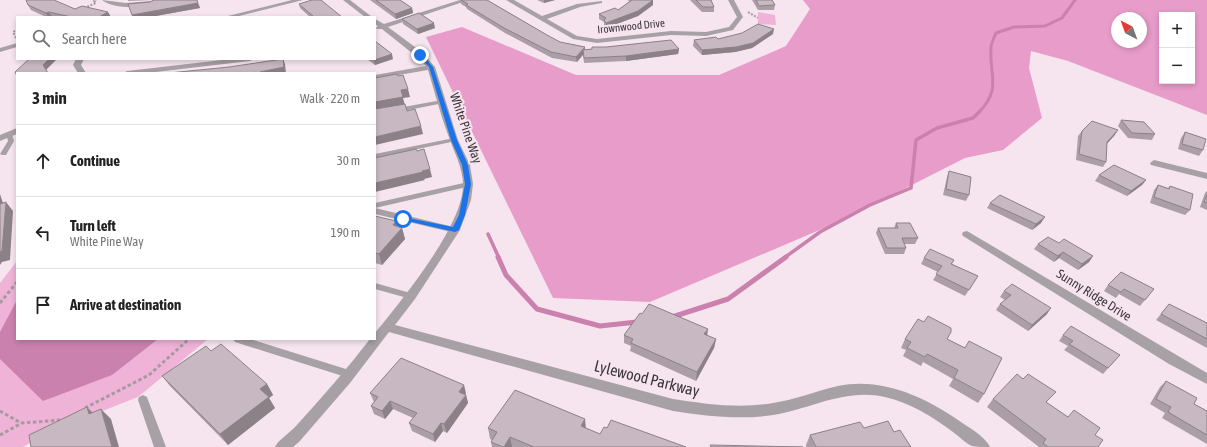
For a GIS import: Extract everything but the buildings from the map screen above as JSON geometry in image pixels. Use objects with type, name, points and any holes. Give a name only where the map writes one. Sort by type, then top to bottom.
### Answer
[{"type":"street","points":[[105,0],[130,5],[162,0]]},
{"type":"street","points":[[231,16],[300,0]]},
{"type":"street","points":[[346,0],[368,16]]},
{"type":"street","points":[[378,26],[466,0]]},
{"type":"street","name":"Irownwood Drive","points":[[509,0],[575,38],[597,42],[671,33],[706,34],[731,29],[740,17],[731,0]]},
{"type":"street","points":[[541,19],[579,5],[600,2]]},
{"type":"street","name":"White Pine Way","points":[[376,340],[411,296],[455,230],[462,215],[468,184],[465,165],[454,140],[431,67],[420,55],[378,26]]},
{"type":"street","points":[[0,50],[16,45]]},
{"type":"street","points":[[80,60],[77,66],[81,72]]},
{"type":"street","points":[[136,72],[241,60]]},
{"type":"street","points":[[376,78],[431,67]]},
{"type":"street","points":[[0,138],[13,133]]},
{"type":"street","points":[[1154,163],[1207,176]]},
{"type":"street","name":"Sunny Ridge Drive","points":[[967,234],[1172,360],[1207,379]]},
{"type":"street","name":"Lylewood Parkway","points":[[387,326],[673,405],[700,410],[763,410],[788,406],[827,393],[845,389],[868,389],[887,392],[910,398],[935,412],[983,447]]},
{"type":"street","name":"White Pine Way","points":[[282,447],[294,438],[376,340]]},
{"type":"lane","points":[[390,111],[442,102]]},
{"type":"lane","points":[[4,154],[11,141],[13,133]]},
{"type":"lane","points":[[376,156],[454,140]]},
{"type":"lane","points":[[376,206],[468,184]]},
{"type":"lane","points":[[376,211],[455,230]]},
{"type":"lane","points":[[376,286],[411,296]]},
{"type":"lane","points":[[241,340],[349,374]]},
{"type":"lane","points":[[143,400],[160,447]]},
{"type":"path","points":[[79,10],[96,3],[94,1],[97,0]]},
{"type":"path","points":[[16,30],[13,32],[16,38]]},
{"type":"path","points":[[0,303],[16,283]]},
{"type":"path","points":[[82,410],[149,375],[188,340]]},
{"type":"path","points":[[0,411],[22,423]]},
{"type":"path","points":[[0,435],[22,423],[62,420],[69,417]]},
{"type":"shaded area","points":[[803,0],[1207,0],[1207,115],[1068,61],[1031,51],[1029,68],[1042,118],[1003,150],[965,158],[843,220],[650,302],[553,298],[426,37],[462,27],[576,75],[719,75],[786,46],[810,9]]},
{"type":"shaded area","points":[[758,12],[775,15],[776,25],[758,24]]},
{"type":"shaded area","points":[[16,262],[16,340],[207,340],[138,397],[49,432],[23,447],[0,447],[0,283]]},
{"type":"shaded area","points":[[16,302],[16,340],[157,340],[112,375],[43,401],[0,359],[0,332]]},
{"type":"waterway","points":[[979,112],[986,104],[992,89],[991,48],[996,33],[1014,27],[1045,26],[1062,18],[1075,0]]},
{"type":"waterway","points":[[784,258],[820,232],[870,205],[911,188],[916,140],[937,128],[973,118],[979,112]]},
{"type":"waterway","points":[[488,234],[499,258]]},
{"type":"waterway","points":[[498,257],[506,275],[537,309],[600,326],[637,322]]},
{"type":"waterway","points":[[672,317],[728,299],[786,257]]},
{"type":"route","points":[[403,219],[455,230],[462,215],[468,184],[465,165],[454,140],[431,67],[420,55]]}]
